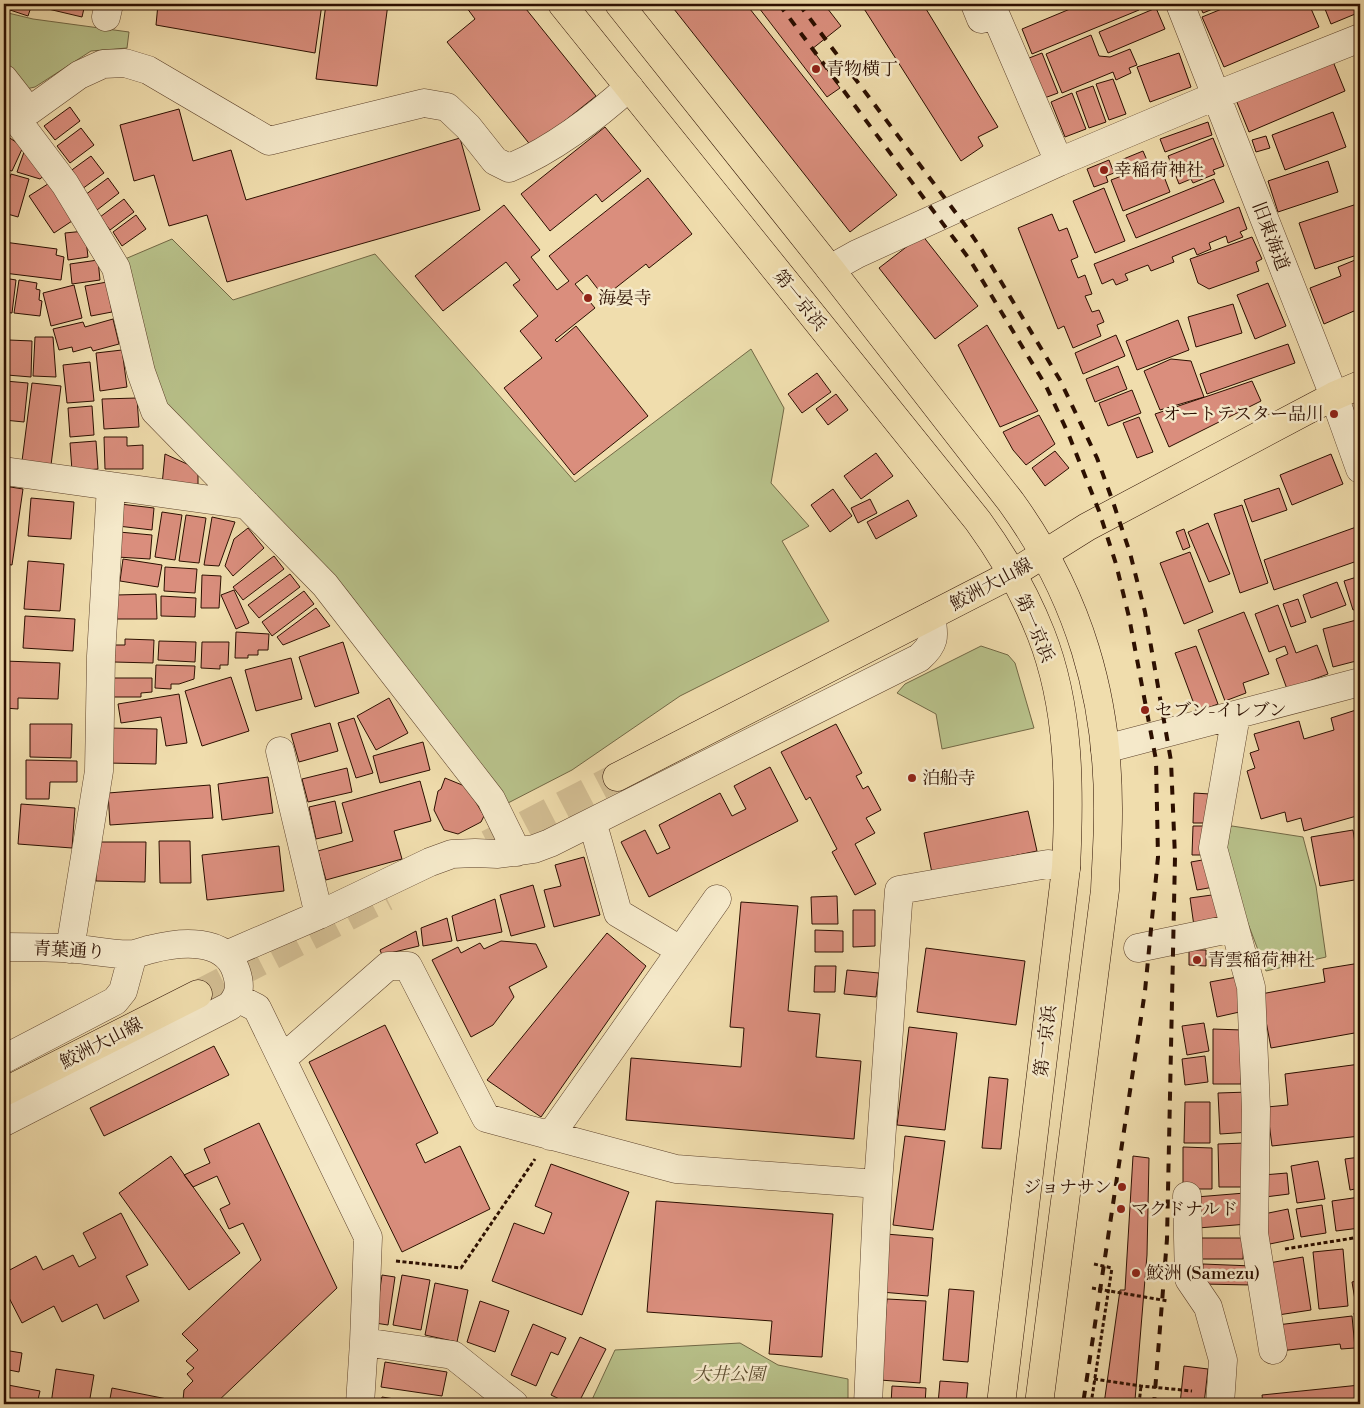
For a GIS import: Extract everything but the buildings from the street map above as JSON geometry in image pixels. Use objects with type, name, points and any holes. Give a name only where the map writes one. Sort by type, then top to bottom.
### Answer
[{"type":"main road","name":"第一京浜","points":[[562,4],[978,521],[1012,574],[1041,634],[1052,669],[1061,712],[1067,757],[1069,815],[1066,868],[1001,1404]]},
{"type":"main road","points":[[619,4],[830,269],[1028,525],[1045,554],[1076,620],[1088,654],[1099,700],[1105,750],[1108,812],[1106,890],[1039,1404]]},
{"type":"main road","name":"鮫洲大山線","points":[[617,777],[1012,574],[1087,527],[1334,396],[1360,385]]},
{"type":"main road","name":"鮫洲大山線","points":[[4,1092],[198,994]]},
{"type":"street","points":[[975,4],[981,19],[996,16],[1058,162]]},
{"type":"street","name":"旧東海道","points":[[1180,4],[1334,396],[1360,469]]},
{"type":"street","points":[[830,269],[857,254],[1058,162],[1217,95],[1360,38]]},
{"type":"street","points":[[4,79],[29,111],[79,75],[103,64],[125,63],[148,70],[269,141],[424,103],[447,108],[468,128],[495,162],[509,168],[528,160],[559,141],[629,87]]},
{"type":"street","points":[[4,104],[65,184],[116,268],[140,372],[155,411],[325,586],[402,682],[491,799],[517,852]]},
{"type":"street","points":[[4,471],[247,505]]},
{"type":"street","points":[[70,949],[99,771],[101,656],[111,486]]},
{"type":"street","points":[[4,1122],[230,1006],[237,998],[239,985],[234,964],[226,955],[319,915],[430,862],[452,854],[517,852],[534,849],[550,843],[919,658],[930,648],[933,641],[931,616]]},
{"type":"street","points":[[1105,750],[1360,682]]},
{"type":"street","points":[[1236,714],[1212,848],[1251,987],[1256,1109],[1254,1233],[1273,1350]]},
{"type":"street","points":[[280,751],[319,915]]},
{"type":"street","points":[[590,823],[596,835],[618,912],[680,950]]},
{"type":"street","points":[[868,1404],[878,1184],[899,890],[1048,864],[1066,868]]},
{"type":"street","points":[[550,1136],[717,899]]},
{"type":"street","points":[[1138,948],[1234,928]]},
{"type":"street","name":"青葉通り","points":[[4,947],[70,949],[133,954],[153,948],[184,943],[201,944],[226,955]]},
{"type":"street","points":[[4,1059],[115,1002],[123,991],[133,954]]},
{"type":"street","points":[[282,1059],[388,966],[408,966],[486,1118],[676,1168],[878,1184]]},
{"type":"street","points":[[237,998],[257,1008],[368,1238],[360,1404]]},
{"type":"street","points":[[1187,1196],[1188,1279],[1208,1307],[1234,1357],[1208,1398]]},
{"type":"street","points":[[364,1342],[453,1355],[514,1404]]},
{"type":"path","points":[[368,1258],[461,1268],[550,1136]]},
{"type":"path","points":[[1258,1253],[1360,1237]]},
{"type":"path","points":[[1091,1404],[1112,1268],[1094,1264]]},
{"type":"path","points":[[1092,1288],[1208,1307]]},
{"type":"path","points":[[1094,1379],[1163,1388],[1208,1398]]},
{"type":"path","points":[[1141,1386],[1139,1403],[1188,1402]]},
{"type":"green space","points":[[4,12],[33,19],[129,32],[127,48],[91,51],[35,87],[26,89],[18,84],[4,65]]},
{"type":"green space","points":[[172,239],[233,300],[375,254],[575,482],[751,349],[784,408],[771,483],[809,526],[782,541],[829,621],[680,696],[572,770],[508,803],[345,588],[162,402],[125,259]]},
{"type":"green space","points":[[981,646],[1008,655],[1015,663],[1034,728],[942,749],[936,714],[897,693],[905,684]]},
{"type":"green space","points":[[1232,826],[1303,837],[1316,886],[1326,957],[1266,971],[1219,847],[1225,830]]},
{"type":"green space","name":"大井公園","points":[[740,1343],[778,1365],[848,1379],[848,1404],[590,1404],[615,1350]]},
{"type":"tunnel","points":[[488,844],[617,777]]},
{"type":"tunnel","points":[[198,994],[386,897]]},
{"type":"railway","points":[[779,4],[970,260],[1046,386],[1068,433],[1099,511],[1116,564],[1129,617],[1156,760],[1158,857],[1145,991],[1083,1404]]},
{"type":"railway","points":[[799,4],[965,225],[1060,380],[1097,458],[1130,553],[1145,612],[1171,761],[1175,857],[1167,1239],[1154,1404]]},
{"type":"place","name":"青物横丁","points":[[816,69]]},
{"type":"place","name":"幸稲荷神社","points":[[1104,170]]},
{"type":"place","name":"海晏寺","points":[[588,298]]},
{"type":"place","name":"オートテスター品川","points":[[1334,414]]},
{"type":"place","name":"セブン-イレブン","points":[[1145,710]]},
{"type":"place","name":"泊船寺","points":[[912,778]]},
{"type":"place","name":"青雲稲荷神社","points":[[1197,960]]},
{"type":"place","name":"ジョナサン","points":[[1122,1187]]},
{"type":"place","name":"マクドナルド","points":[[1121,1209]]},
{"type":"place","name":"鮫洲 (Samezu)","points":[[1136,1273]]}]
